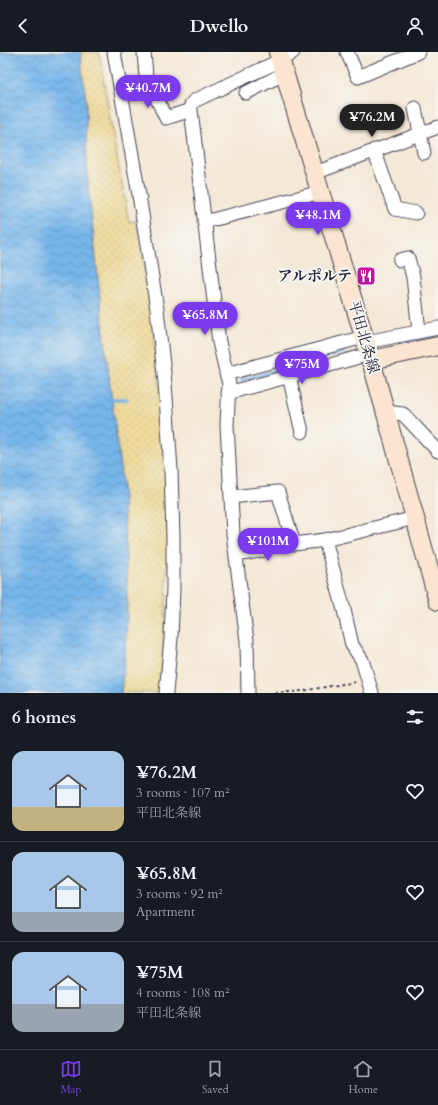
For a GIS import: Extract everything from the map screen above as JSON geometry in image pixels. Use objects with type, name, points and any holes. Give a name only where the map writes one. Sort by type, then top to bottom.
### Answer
[{"type":"main road","name":"平田北条線","points":[[284,59],[315,173],[368,348],[438,598]]},
{"type":"main road","points":[[368,348],[438,346]]},
{"type":"street","points":[[114,52],[157,309],[165,383],[171,470],[173,537],[171,638],[166,693]]},
{"type":"street","points":[[144,52],[146,76],[166,118],[191,110]]},
{"type":"street","points":[[347,52],[358,77],[418,52]]},
{"type":"street","points":[[248,693],[247,641],[233,534],[227,425],[229,384],[218,342],[191,105],[194,101],[284,59]]},
{"type":"street","points":[[246,93],[284,59]]},
{"type":"street","points":[[415,108],[424,153]]},
{"type":"street","points":[[315,173],[438,127]]},
{"type":"street","points":[[374,150],[395,209],[416,213]]},
{"type":"street","points":[[204,222],[321,192]]},
{"type":"street","points":[[400,260],[408,258],[413,277],[419,331]]},
{"type":"street","points":[[228,393],[289,376],[419,331],[438,328]]},
{"type":"street","points":[[226,374],[368,348]]},
{"type":"street","points":[[289,376],[302,432]]},
{"type":"street","points":[[386,412],[403,414],[438,451]]},
{"type":"street","points":[[231,497],[278,492],[294,544],[325,540],[415,518]]},
{"type":"street","points":[[236,555],[264,550],[266,546],[292,539]]},
{"type":"street","points":[[325,540],[352,645],[362,660],[372,693]]},
{"type":"path","points":[[275,693],[302,691],[369,680]]},
{"type":"sand","points":[[80,52],[99,52],[129,222],[137,221],[152,314],[159,382],[167,506],[168,559],[160,693],[121,693],[127,619],[127,577],[122,484],[87,175],[86,102]]},
{"type":"water","points":[[0,52],[80,52],[86,102],[87,175],[122,484],[127,577],[127,619],[121,693],[0,693]]},
{"type":"waterway","points":[[404,341],[438,335]]},
{"type":"waterway","points":[[242,380],[344,352]]},
{"type":"waterway","points":[[112,399],[127,399]]},
{"type":"place","name":"アルポルテ","points":[[366,276]]}]
